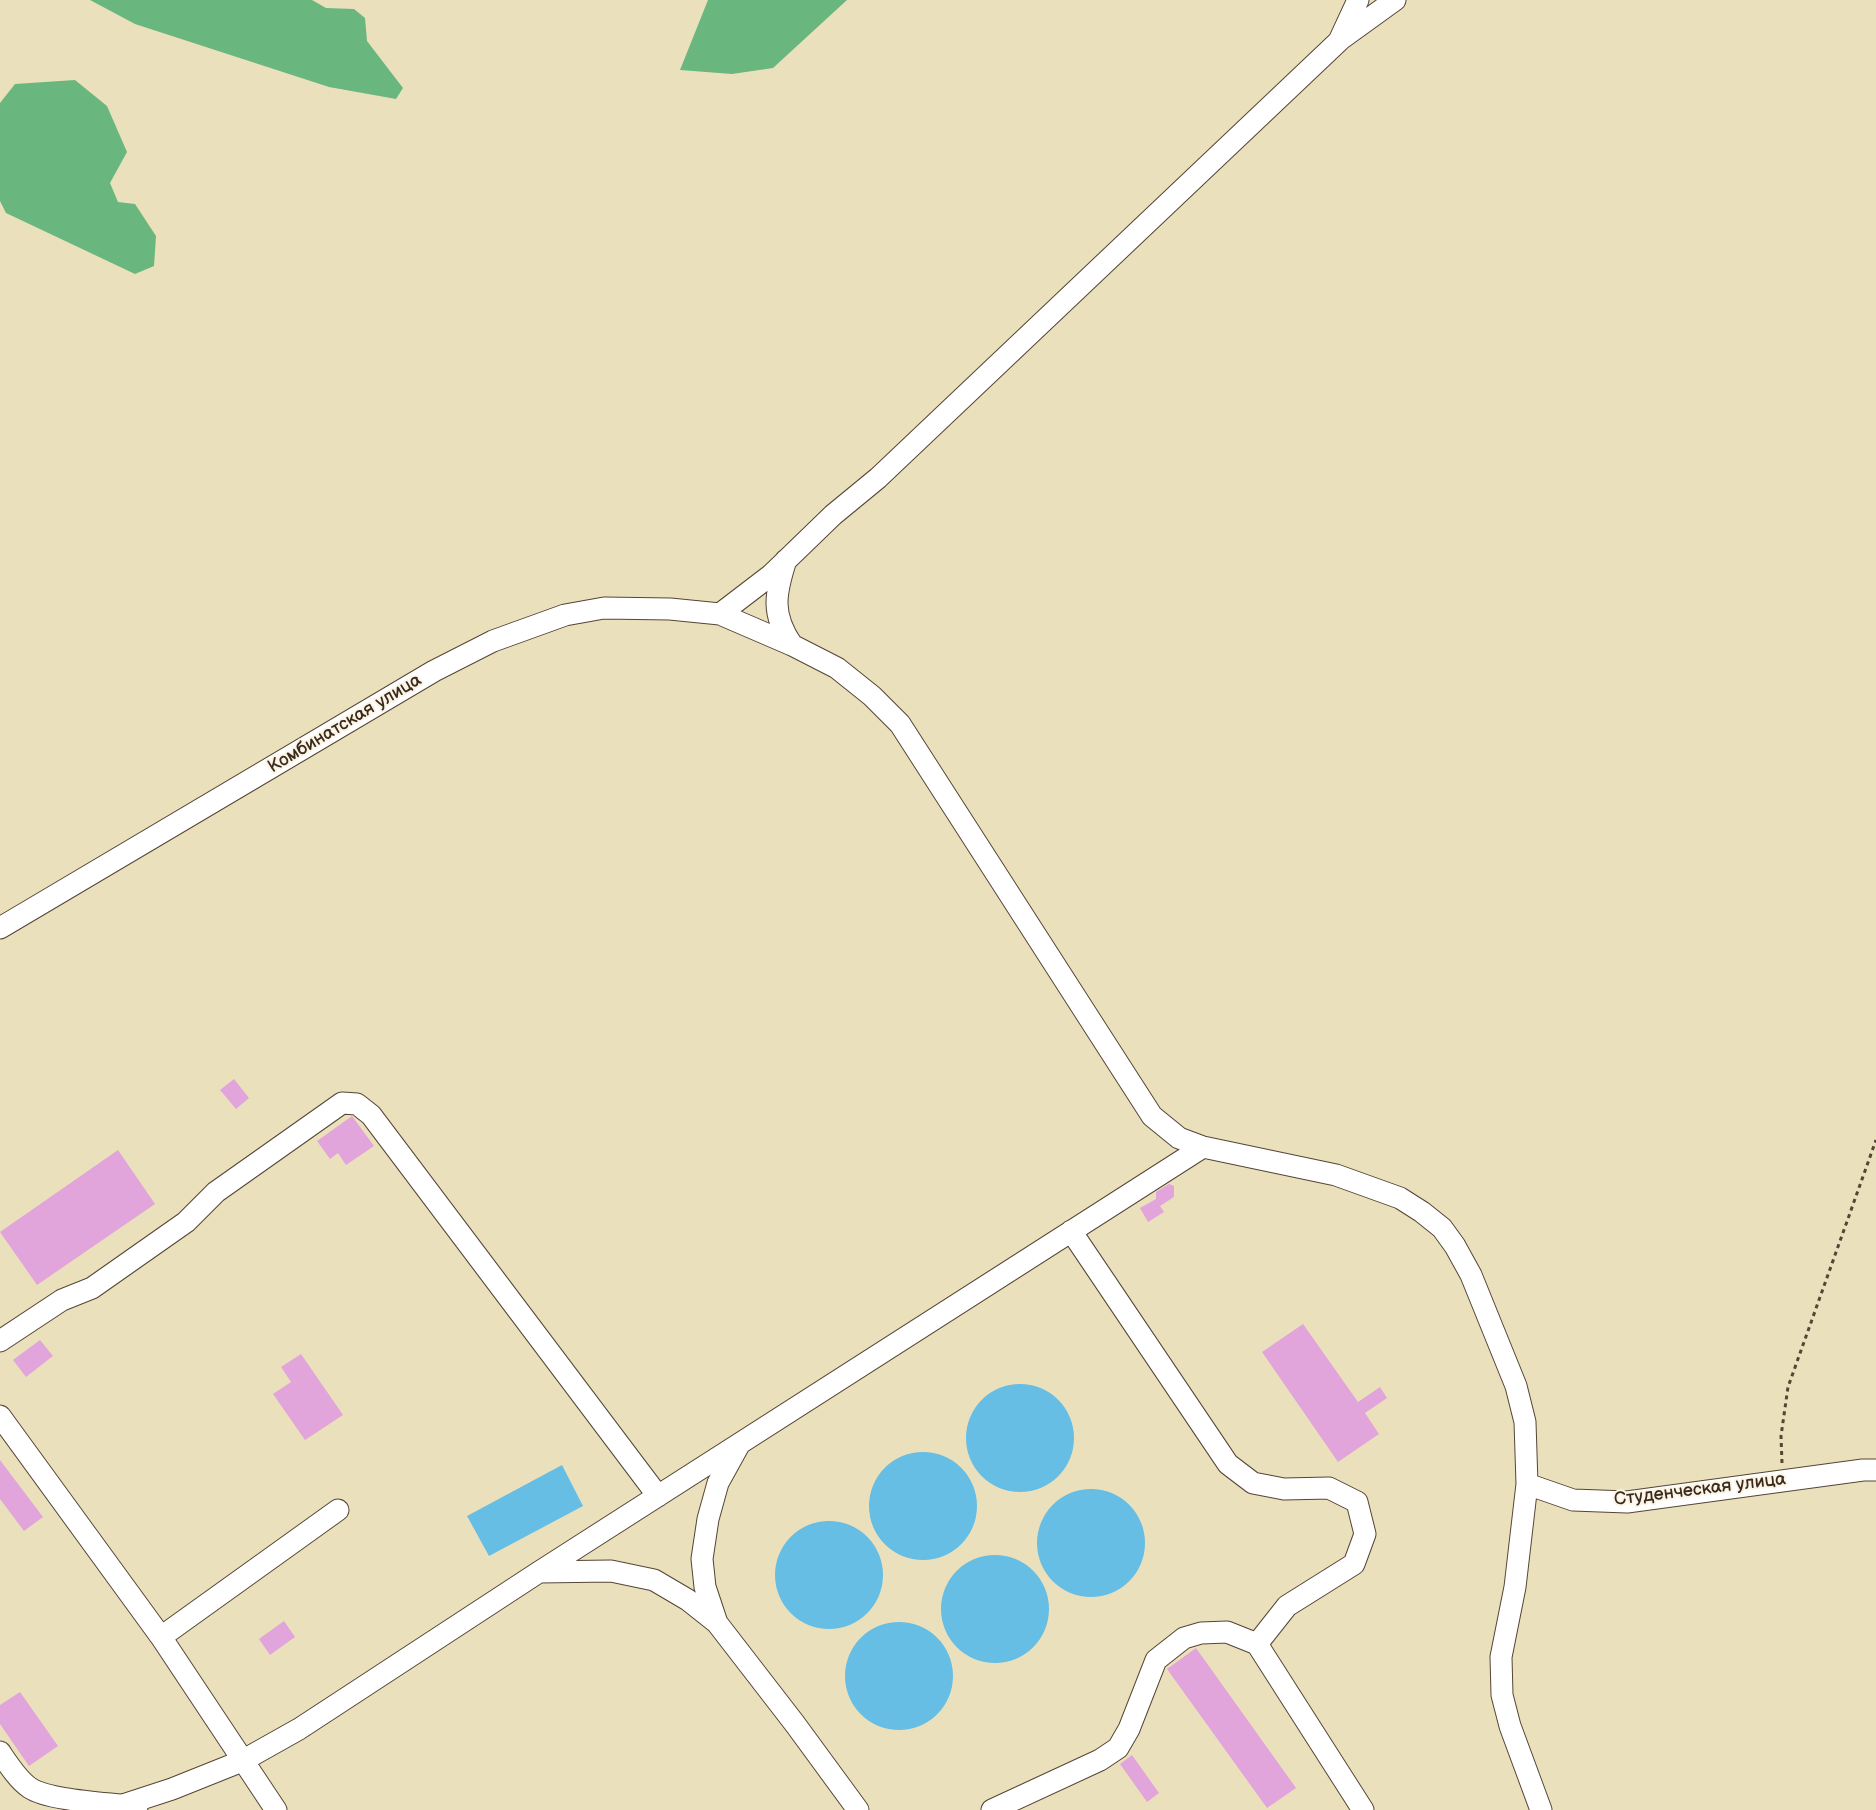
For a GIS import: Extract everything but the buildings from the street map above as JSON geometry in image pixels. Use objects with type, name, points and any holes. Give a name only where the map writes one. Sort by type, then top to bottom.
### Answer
[{"type":"street","points":[[1339,41],[1358,0]]},
{"type":"street","points":[[720,614],[771,575],[833,515],[878,478],[1339,41],[1395,0]]},
{"type":"street","points":[[786,560],[777,600],[781,629],[792,645]]},
{"type":"street","name":"Комбинатская улица","points":[[0,928],[434,671],[493,641],[565,615],[604,608],[720,614],[792,645],[837,668],[872,696],[900,724],[1152,1116],[1178,1138],[1203,1147],[1336,1175],[1400,1198],[1442,1228],[1455,1246],[1471,1275],[1516,1386],[1525,1422],[1527,1484],[1515,1587],[1501,1657],[1502,1694],[1510,1726],[1541,1810]]},
{"type":"street","points":[[0,1341],[62,1300],[92,1288],[186,1222],[216,1192],[342,1103],[357,1104],[371,1115],[658,1496]]},
{"type":"street","points":[[123,1805],[172,1790],[242,1761],[299,1729],[539,1572],[1203,1147]]},
{"type":"street","points":[[1071,1231],[1228,1464],[1253,1483],[1284,1488],[1329,1488],[1357,1502],[1365,1534],[1354,1564],[1287,1606],[1257,1644]]},
{"type":"street","points":[[0,1416],[161,1638],[276,1810]]},
{"type":"street","points":[[717,1623],[704,1587],[702,1558],[708,1519],[718,1483],[741,1442]]},
{"type":"street","name":"Студенческая улица","points":[[1527,1484],[1573,1500],[1627,1502],[1863,1470],[1876,1470]]},
{"type":"street","points":[[161,1638],[338,1510]]},
{"type":"street","points":[[539,1572],[611,1571],[654,1580],[688,1600],[717,1623],[858,1810]]},
{"type":"street","points":[[992,1810],[1100,1760],[1118,1748],[1129,1729],[1156,1660],[1184,1638],[1201,1633],[1227,1632],[1257,1644],[1363,1810]]},
{"type":"street","points":[[0,1752],[12,1769],[30,1788],[52,1803],[123,1805],[152,1810]]},
{"type":"path","points":[[1784,1481],[1781,1436],[1788,1387],[1876,1140]]},
{"type":"green space","points":[[90,0],[312,0],[326,8],[354,9],[365,18],[367,41],[403,88],[396,99],[329,87],[135,24]]},
{"type":"green space","points":[[708,0],[847,0],[773,68],[732,74],[680,70]]},
{"type":"green space","points":[[75,80],[107,106],[127,152],[110,183],[118,202],[135,204],[156,236],[154,266],[135,274],[6,213],[0,201],[0,103],[15,84]]},
{"type":"water","points":[[1020,1384],[1041,1388],[1058,1400],[1070,1417],[1074,1438],[1070,1459],[1058,1476],[1041,1488],[1020,1492],[999,1488],[982,1476],[970,1459],[966,1438],[970,1417],[982,1400],[999,1388]]},
{"type":"water","points":[[923,1452],[944,1456],[961,1468],[973,1485],[977,1506],[973,1527],[961,1544],[944,1556],[923,1560],[902,1556],[885,1544],[873,1527],[869,1506],[873,1485],[885,1468],[902,1456]]},
{"type":"water","points":[[562,1465],[583,1506],[489,1556],[467,1516]]},
{"type":"water","points":[[1091,1489],[1112,1493],[1129,1505],[1141,1522],[1145,1543],[1141,1564],[1129,1581],[1112,1593],[1091,1597],[1070,1593],[1053,1581],[1041,1564],[1037,1543],[1041,1522],[1053,1505],[1070,1493]]},
{"type":"water","points":[[829,1521],[850,1525],[867,1537],[879,1554],[883,1575],[879,1596],[867,1613],[850,1625],[829,1629],[808,1625],[791,1613],[779,1596],[775,1575],[779,1554],[791,1537],[808,1525]]},
{"type":"water","points":[[995,1555],[1016,1559],[1033,1571],[1045,1588],[1049,1609],[1045,1630],[1033,1647],[1016,1659],[995,1663],[974,1659],[957,1647],[945,1630],[941,1609],[945,1588],[957,1571],[974,1559]]},
{"type":"water","points":[[899,1622],[920,1626],[937,1638],[949,1655],[953,1676],[949,1697],[937,1714],[920,1726],[899,1730],[878,1726],[861,1714],[849,1697],[845,1676],[849,1655],[861,1638],[878,1626]]}]
